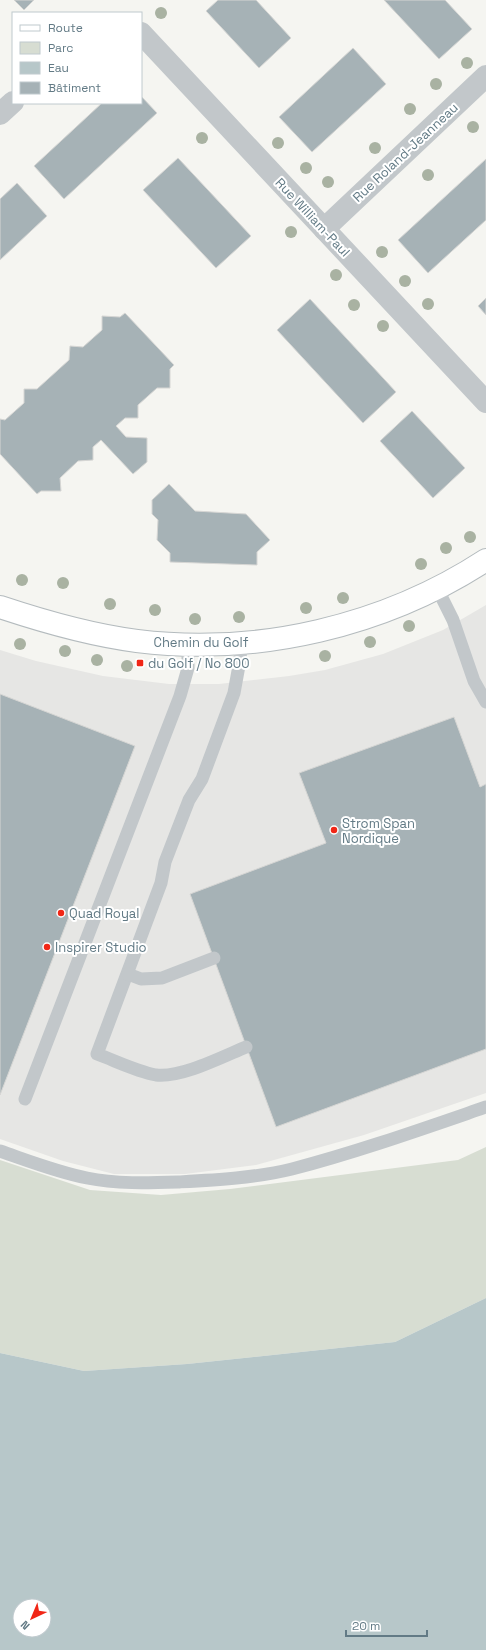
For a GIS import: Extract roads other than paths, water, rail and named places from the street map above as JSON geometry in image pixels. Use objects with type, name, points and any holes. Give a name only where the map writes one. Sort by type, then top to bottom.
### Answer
[{"type":"street","name":"Rue William-Paul","points":[[142,34],[486,402]]},
{"type":"street","name":"Rue Roland-Jeanneau","points":[[324,229],[486,76]]},
{"type":"street","points":[[0,114],[12,103]]},
{"type":"street","name":"Chemin du Golf","points":[[0,607],[68,628],[137,641],[188,645],[255,643],[300,635],[356,620],[402,604],[437,588],[486,560]]},
{"type":"lane","points":[[437,588],[453,620],[474,681],[486,702]]},
{"type":"lane","points":[[241,644],[240,660],[234,693],[202,779],[189,800],[165,862],[161,883],[97,1054],[150,1073],[170,1075],[181,1073],[246,1047]]},
{"type":"lane","points":[[25,1099],[180,696],[188,668],[188,645]]},
{"type":"lane","points":[[128,974],[141,979],[162,978],[214,958]]},
{"type":"lane","points":[[0,1151],[58,1171],[111,1182],[151,1183],[229,1178],[291,1169],[486,1107]]},
{"type":"water","points":[[486,1298],[486,1650],[0,1650],[0,1353],[84,1371],[187,1364],[395,1342]]},
{"type":"place","name":"du Golf / No 800","points":[[140,663]]},
{"type":"place","name":"Strom Span Nordique","points":[[334,830]]},
{"type":"place","name":"Quad Royal","points":[[61,913]]},
{"type":"place","name":"Inspirer Studio","points":[[47,947]]}]
